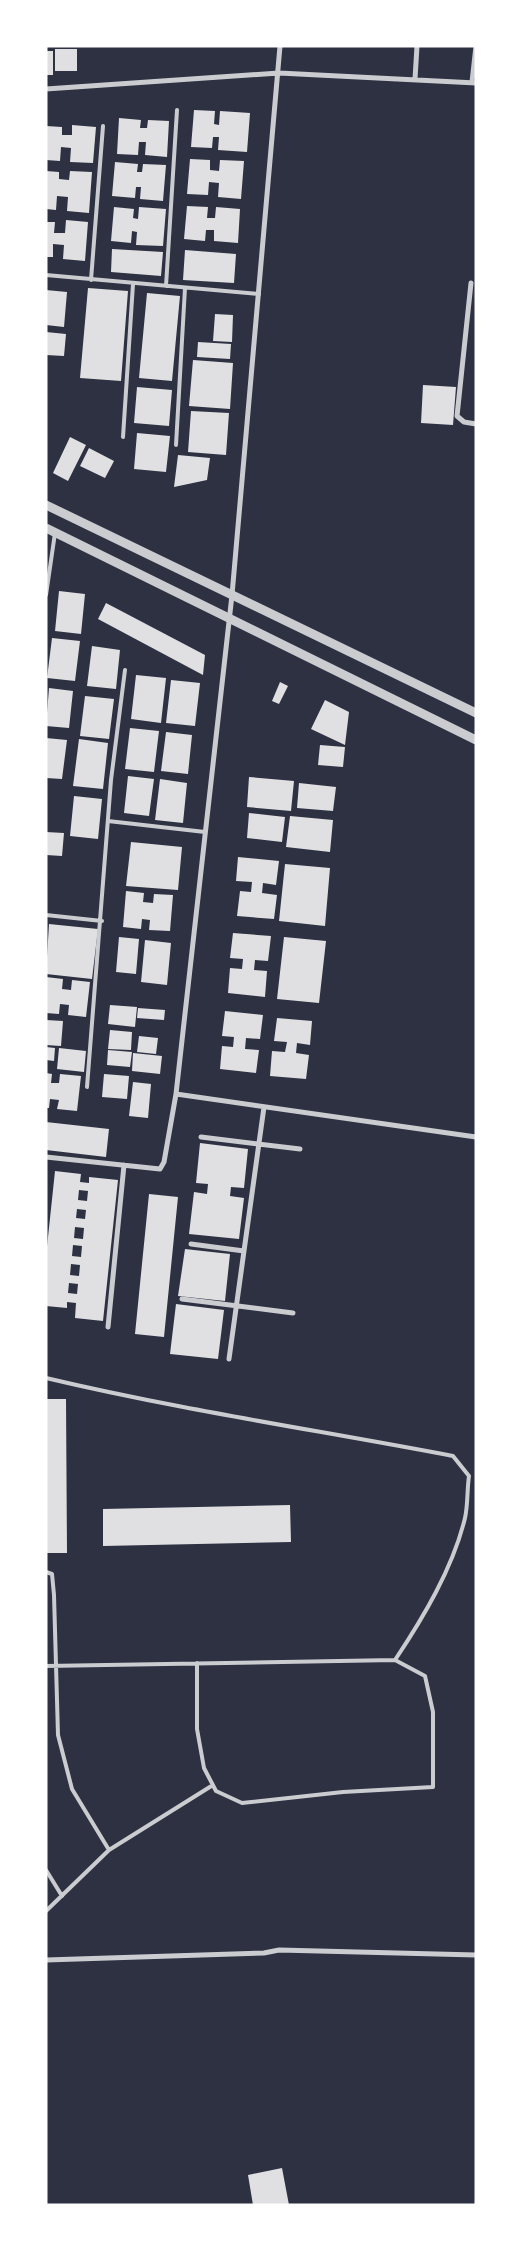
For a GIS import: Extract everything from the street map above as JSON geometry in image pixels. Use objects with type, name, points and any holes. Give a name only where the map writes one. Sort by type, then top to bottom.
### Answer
[{"type":"street","points":[[46,1157],[160,1168],[164,1162],[176,1094],[232,595],[260,294],[280,46]]},
{"type":"street","points":[[414,80],[417,46]]},
{"type":"street","points":[[46,89],[279,73],[474,82],[476,46]]},
{"type":"street","points":[[471,283],[457,416],[464,422],[476,424]]},
{"type":"street","points":[[46,505],[476,713]]},
{"type":"street","points":[[46,528],[229,620],[476,740]]},
{"type":"street","points":[[176,1094],[476,1137]]},
{"type":"street","points":[[229,1359],[264,1107]]},
{"type":"street","points":[[201,1137],[300,1149]]},
{"type":"street","points":[[108,1327],[124,1165]]},
{"type":"street","points":[[191,1244],[244,1251]]},
{"type":"street","points":[[182,1299],[293,1313]]},
{"type":"street","points":[[46,1960],[264,1953],[279,1950],[476,1955]]},
{"type":"lane","points":[[166,286],[177,110]]},
{"type":"lane","points":[[91,280],[103,126]]},
{"type":"lane","points":[[46,276],[260,294]]},
{"type":"lane","points":[[123,438],[133,284]]},
{"type":"lane","points":[[176,445],[185,288]]},
{"type":"lane","points":[[46,595],[55,533]]},
{"type":"lane","points":[[88,1087],[102,921],[108,821],[125,670]]},
{"type":"lane","points":[[108,821],[205,832]]},
{"type":"lane","points":[[46,915],[102,921]]},
{"type":"lane","points":[[46,1378],[115,1394],[248,1420],[453,1456],[469,1476],[465,1518],[443,1578],[420,1622],[395,1660]]},
{"type":"lane","points":[[46,1572],[52,1574],[54,1595],[58,1735],[72,1789],[109,1850]]},
{"type":"lane","points":[[46,1666],[197,1663],[395,1660],[425,1676],[433,1712],[433,1786],[343,1792],[242,1803],[216,1791],[204,1768],[197,1728],[197,1663]]},
{"type":"lane","points":[[46,1911],[109,1850],[213,1785]]},
{"type":"lane","points":[[46,1870],[62,1896]]},
{"type":"building","points":[[55,49],[77,49],[77,71],[55,71]]},
{"type":"building","points":[[46,51],[53,51],[53,75],[46,75]]},
{"type":"building","points":[[194,110],[215,111],[214,124],[219,125],[220,111],[250,113],[247,152],[218,150],[219,137],[213,137],[212,148],[191,147]]},
{"type":"building","points":[[119,118],[141,120],[140,128],[147,128],[148,120],[169,121],[167,157],[145,155],[146,142],[139,142],[138,155],[117,154]]},
{"type":"building","points":[[72,125],[96,127],[93,163],[70,162],[71,148],[61,147],[60,161],[46,160],[46,126],[62,127],[62,135],[72,135]]},
{"type":"building","points":[[190,159],[210,160],[210,170],[219,171],[220,160],[244,161],[241,199],[218,197],[219,183],[209,182],[208,195],[187,194]]},
{"type":"building","points":[[115,162],[138,164],[137,172],[142,172],[143,164],[166,165],[163,201],[140,199],[141,187],[136,187],[135,198],[112,196]]},
{"type":"building","points":[[46,171],[59,172],[59,179],[69,180],[70,171],[92,172],[89,213],[67,211],[68,197],[57,196],[56,210],[46,209]]},
{"type":"building","points":[[187,206],[208,207],[207,218],[215,218],[216,207],[240,209],[238,243],[214,241],[214,230],[206,230],[205,241],[184,239]]},
{"type":"building","points":[[114,207],[134,209],[133,218],[138,219],[139,207],[166,209],[163,246],[136,245],[137,232],[132,231],[131,243],[111,241]]},
{"type":"building","points":[[66,220],[88,222],[85,261],[63,259],[64,245],[53,244],[53,257],[46,257],[46,222],[55,222],[54,233],[65,233]]},
{"type":"building","points":[[112,249],[163,252],[161,276],[111,272]]},
{"type":"building","points":[[185,250],[236,254],[234,283],[183,280]]},
{"type":"building","points":[[88,288],[128,291],[121,381],[80,378]]},
{"type":"building","points":[[46,290],[67,292],[64,327],[46,325]]},
{"type":"building","points":[[147,293],[180,296],[172,381],[139,378]]},
{"type":"building","points":[[215,314],[233,315],[232,342],[213,341]]},
{"type":"building","points":[[46,332],[66,334],[64,356],[46,355]]},
{"type":"building","points":[[198,342],[231,344],[230,359],[197,357]]},
{"type":"building","points":[[193,360],[233,363],[230,409],[189,406]]},
{"type":"building","points":[[423,385],[456,387],[453,425],[421,423]]},
{"type":"building","points":[[137,387],[172,390],[169,426],[134,423]]},
{"type":"building","points":[[191,411],[229,413],[226,455],[188,452]]},
{"type":"building","points":[[137,433],[170,436],[166,472],[134,469]]},
{"type":"building","points":[[70,437],[86,445],[68,481],[53,473]]},
{"type":"building","points":[[89,448],[114,461],[105,478],[80,466]]},
{"type":"building","points":[[178,455],[210,458],[207,480],[174,487]]},
{"type":"building","points":[[59,591],[85,594],[81,634],[55,631]]},
{"type":"building","points":[[106,603],[205,655],[203,675],[98,619]]},
{"type":"building","points":[[52,638],[80,641],[75,681],[47,678]]},
{"type":"building","points":[[92,646],[120,650],[116,689],[87,686]]},
{"type":"building","points":[[136,675],[166,678],[161,723],[131,719]]},
{"type":"building","points":[[171,680],[200,683],[195,726],[166,723]]},
{"type":"building","points":[[280,682],[288,686],[279,704],[272,701]]},
{"type":"building","points":[[49,688],[73,691],[69,728],[46,726]]},
{"type":"building","points":[[85,696],[114,699],[109,739],[80,736]]},
{"type":"building","points":[[325,700],[349,712],[345,745],[311,729]]},
{"type":"building","points":[[130,728],[159,731],[154,772],[125,769]]},
{"type":"building","points":[[166,732],[192,735],[188,774],[161,771]]},
{"type":"building","points":[[46,738],[67,740],[62,779],[46,778]]},
{"type":"building","points":[[79,739],[108,743],[103,789],[73,786]]},
{"type":"building","points":[[320,745],[345,747],[343,767],[318,765]]},
{"type":"building","points":[[128,776],[154,779],[149,816],[124,813]]},
{"type":"building","points":[[249,777],[294,781],[291,811],[247,807]]},
{"type":"building","points":[[160,779],[187,783],[183,823],[155,820]]},
{"type":"building","points":[[299,783],[336,787],[333,811],[297,808]]},
{"type":"building","points":[[74,796],[102,799],[98,839],[70,836]]},
{"type":"building","points":[[249,813],[285,817],[282,842],[247,838]]},
{"type":"building","points":[[290,816],[333,820],[330,852],[286,847]]},
{"type":"building","points":[[46,832],[64,833],[62,856],[46,855]]},
{"type":"building","points":[[131,842],[182,847],[178,890],[126,886]]},
{"type":"building","points":[[238,857],[279,861],[276,885],[263,883],[262,893],[277,895],[274,919],[237,916],[240,891],[251,892],[252,882],[236,881]]},
{"type":"building","points":[[285,864],[330,868],[325,926],[279,921]]},
{"type":"building","points":[[126,891],[144,893],[143,902],[153,903],[154,894],[173,895],[170,931],[149,930],[150,920],[142,919],[141,929],[123,927]]},
{"type":"building","points":[[49,924],[98,929],[92,979],[46,974]]},
{"type":"building","points":[[233,933],[271,936],[268,961],[255,960],[254,970],[267,971],[265,997],[228,993],[230,968],[242,969],[243,959],[230,958]]},
{"type":"building","points":[[119,937],[139,939],[136,974],[116,972]]},
{"type":"building","points":[[284,937],[326,941],[319,1003],[277,999]]},
{"type":"building","points":[[145,940],[171,943],[167,985],[141,982]]},
{"type":"building","points":[[46,977],[63,979],[62,989],[71,990],[72,980],[90,982],[86,1017],[68,1015],[69,1005],[60,1004],[59,1014],[46,1013]]},
{"type":"building","points":[[110,1005],[137,1007],[135,1027],[108,1024]]},
{"type":"building","points":[[138,1008],[165,1010],[164,1020],[137,1018]]},
{"type":"building","points":[[225,1011],[263,1015],[260,1039],[246,1038],[245,1049],[259,1050],[256,1073],[220,1069],[222,1046],[233,1047],[234,1037],[222,1036]]},
{"type":"building","points":[[277,1018],[312,1021],[310,1045],[297,1043],[296,1053],[309,1055],[306,1079],[270,1076],[272,1051],[285,1052],[287,1042],[274,1041]]},
{"type":"building","points":[[46,1020],[63,1021],[61,1046],[46,1045]]},
{"type":"building","points":[[110,1030],[132,1032],[131,1050],[108,1049]]},
{"type":"building","points":[[139,1036],[158,1038],[156,1054],[137,1052]]},
{"type":"building","points":[[46,1047],[55,1048],[54,1061],[46,1060]]},
{"type":"building","points":[[59,1048],[86,1051],[84,1072],[57,1069]]},
{"type":"building","points":[[108,1050],[132,1052],[130,1067],[107,1065]]},
{"type":"building","points":[[133,1053],[162,1056],[160,1074],[132,1071]]},
{"type":"building","points":[[46,1073],[52,1074],[51,1083],[59,1083],[60,1074],[81,1076],[77,1111],[57,1109],[59,1100],[50,1099],[49,1108],[46,1108]]},
{"type":"building","points":[[104,1074],[129,1076],[127,1099],[102,1097]]},
{"type":"building","points":[[133,1082],[151,1084],[148,1118],[129,1116]]},
{"type":"building","points":[[46,1122],[109,1129],[106,1157],[46,1150]]},
{"type":"building","points":[[200,1143],[248,1149],[244,1188],[231,1187],[230,1196],[244,1198],[239,1239],[189,1234],[194,1192],[207,1194],[208,1184],[196,1183]]},
{"type":"building","points":[[55,1171],[81,1174],[80,1182],[89,1183],[89,1177],[118,1180],[103,1321],[75,1318],[76,1303],[67,1302],[67,1308],[46,1306],[46,1256]],"holes":[[[79,1190],[88,1191],[87,1201],[78,1200]],[[77,1209],[86,1210],[85,1219],[76,1218]],[[75,1227],[84,1228],[83,1239],[74,1238]],[[73,1245],[82,1246],[81,1257],[72,1256]],[[71,1264],[80,1265],[79,1276],[70,1275]],[[69,1283],[78,1284],[77,1294],[68,1293]]]},
{"type":"building","points":[[149,1194],[178,1197],[164,1337],[135,1334]]},
{"type":"building","points":[[185,1249],[230,1254],[225,1301],[178,1296]]},
{"type":"building","points":[[176,1304],[224,1310],[218,1359],[170,1354]]},
{"type":"building","points":[[46,1399],[66,1399],[67,1553],[46,1553]]},
{"type":"building","points":[[290,1505],[291,1542],[103,1546],[103,1509]]},
{"type":"building","points":[[282,2168],[289,2205],[253,2205],[248,2175]]}]
